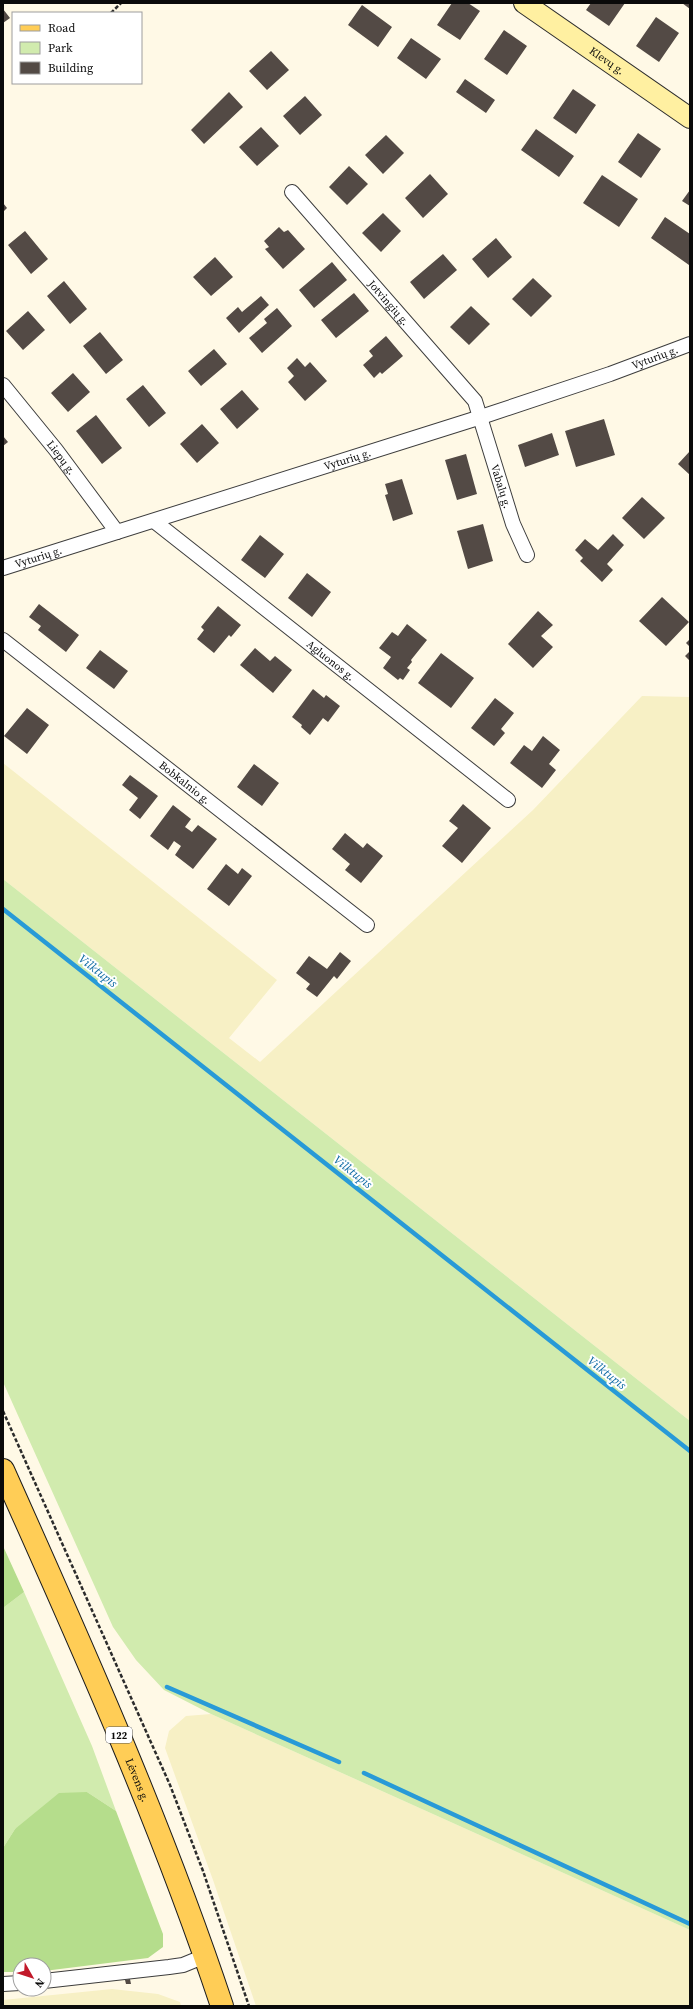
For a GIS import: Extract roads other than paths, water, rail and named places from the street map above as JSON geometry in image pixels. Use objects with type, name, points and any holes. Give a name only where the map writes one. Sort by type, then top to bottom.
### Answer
[{"type":"main road","name":"Klevų g.","points":[[524,3],[690,118]]},
{"type":"main road","name":"Lėvens g.","points":[[3,1470],[121,1740],[160,1834],[222,2006]]},
{"type":"street","name":"Jotvingių g.","points":[[292,192],[475,401],[481,417]]},
{"type":"street","name":"Vyturių g.","points":[[3,568],[481,417],[610,374],[690,344]]},
{"type":"street","name":"Liepų g.","points":[[3,385],[56,450],[117,532]]},
{"type":"street","name":"Vabalų g.","points":[[481,417],[513,524],[527,555]]},
{"type":"street","name":"Agluonos g.","points":[[154,521],[508,800]]},
{"type":"street","name":"Bobkalnio g.","points":[[3,640],[367,925]]},
{"type":"street","points":[[52,1981],[169,1967],[183,1964],[205,1956]]},
{"type":"waterway","name":"Vilktupis","points":[[3,909],[690,1451]]},
{"type":"waterway","points":[[167,1687],[339,1762]]},
{"type":"waterway","points":[[364,1773],[690,1924]]}]
